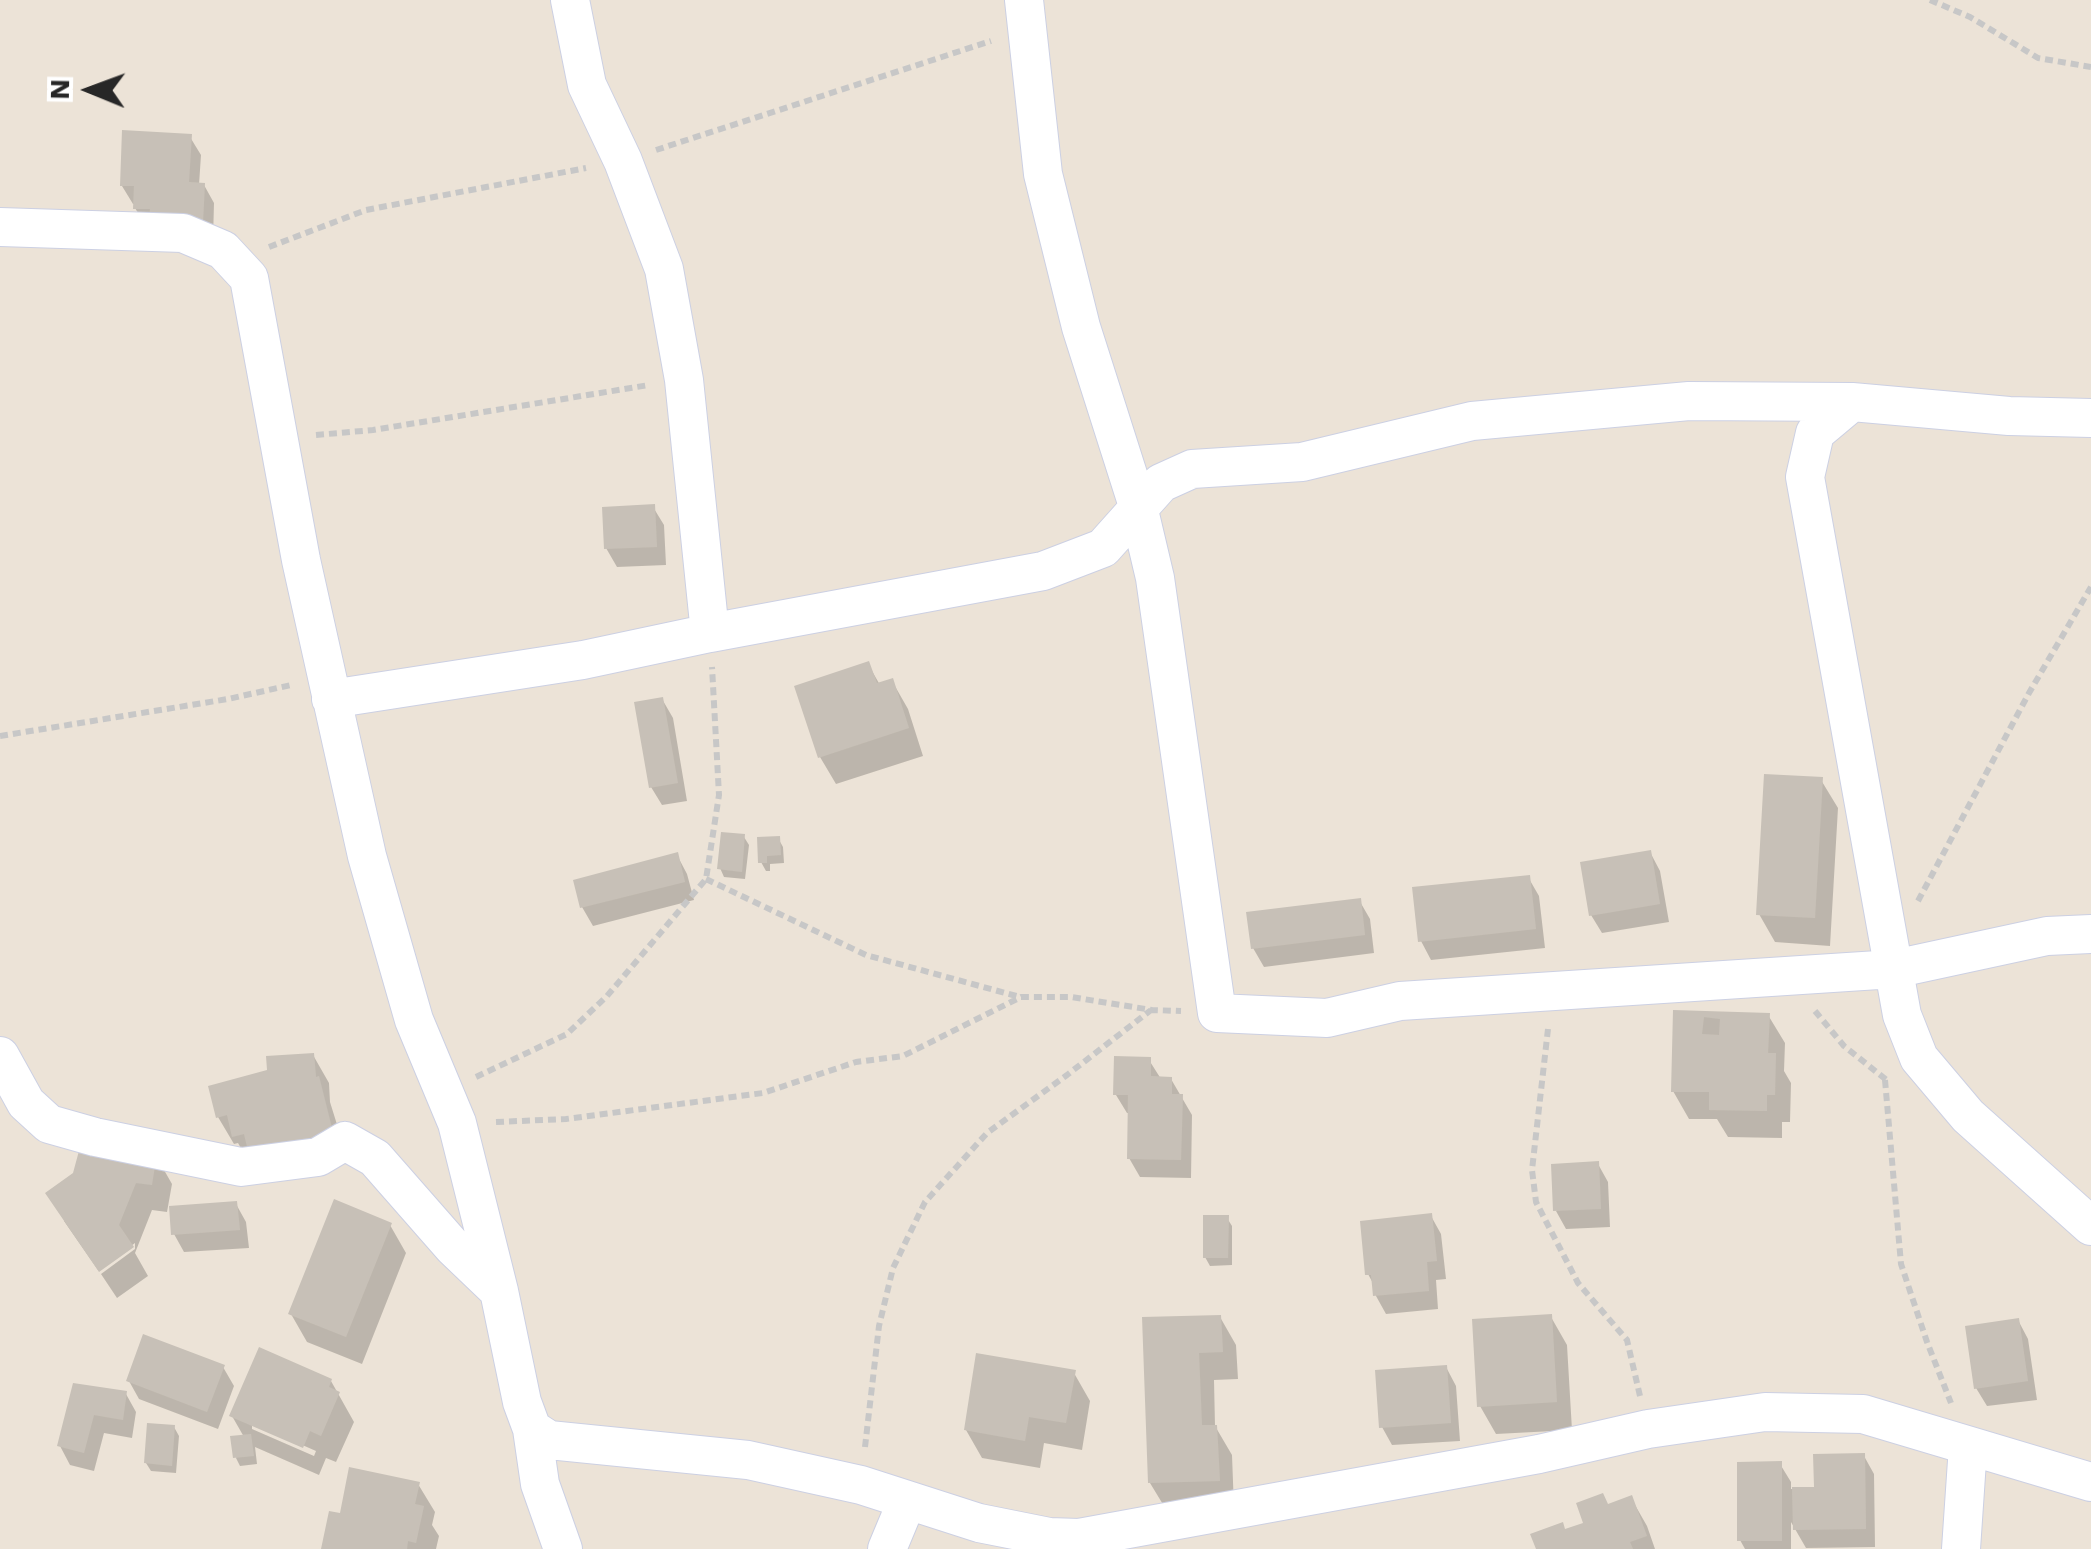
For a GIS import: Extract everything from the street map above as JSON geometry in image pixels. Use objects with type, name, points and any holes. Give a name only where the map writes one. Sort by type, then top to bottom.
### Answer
[{"type":"street","points":[[570,0],[586,85],[623,161],[664,268],[684,380],[710,634]]},
{"type":"street","points":[[1024,0],[1042,174],[1080,327],[1138,506],[1155,578],[1217,1013],[1327,1018],[1400,1001],[1786,978],[1892,956],[2091,934]]},
{"type":"street","points":[[0,227],[184,233],[223,250],[249,278],[301,560],[368,856],[414,1020],[450,1108],[499,1290],[522,1402],[532,1429],[540,1484],[561,1548]]},
{"type":"street","points":[[329,688],[583,660],[1042,571],[1103,548],[1161,483],[1192,469],[1302,462],[1472,421],[1689,400],[1852,402],[2009,416],[2091,418]]},
{"type":"street","points":[[1852,402],[1816,432],[1804,478],[1902,1015],[1920,1058],[1968,1116],[2091,1226]]},
{"type":"street","points":[[1103,548],[1155,578]]},
{"type":"street","points":[[0,1056],[26,1103],[49,1124],[95,1137],[241,1168],[318,1157],[345,1142],[375,1158],[453,1247],[499,1290]]},
{"type":"street","points":[[532,1429],[549,1440],[748,1460],[861,1485],[979,1523],[1048,1537],[1079,1538],[1539,1454],[1648,1428],[1765,1412],[1863,1414],[2091,1482]]},
{"type":"street","points":[[1961,1549],[1968,1446]]},
{"type":"street","points":[[886,1549],[907,1501]]},
{"type":"path","points":[[1930,0],[1970,17],[2038,58],[2091,66]]},
{"type":"path","points":[[280,439],[373,430],[684,380]]},
{"type":"path","points":[[1892,956],[2029,692],[2091,587]]},
{"type":"path","points":[[450,1108],[568,1034],[608,996],[706,879],[720,795],[710,634]]},
{"type":"path","points":[[0,736],[228,699],[329,688]]},
{"type":"path","points":[[706,879],[866,954],[1021,997],[1071,997],[1152,1010],[1217,1013]]},
{"type":"path","points":[[1786,978],[1844,1046],[1885,1080],[1902,1087]]},
{"type":"path","points":[[1550,993],[1532,1170],[1536,1202],[1578,1283],[1627,1340],[1648,1428]]},
{"type":"path","points":[[450,1108],[566,1119],[762,1093],[856,1062],[904,1056],[1021,997]]},
{"type":"path","points":[[861,1485],[879,1326],[893,1268],[925,1202],[987,1133],[1152,1010]]},
{"type":"path","points":[[1885,1080],[1901,1264],[1926,1342],[1968,1446]]},
{"type":"building","points":[[122,130],[192,134],[189,182],[205,183],[203,222],[149,219],[150,209],[133,209],[134,186],[120,186]]},
{"type":"building","points":[[655,504],[657,547],[604,549],[602,507]]},
{"type":"building","points":[[869,661],[877,683],[893,678],[909,728],[818,758],[794,686]]},
{"type":"building","points":[[663,697],[678,783],[649,788],[634,702]]},
{"type":"building","points":[[1764,774],[1823,777],[1815,918],[1756,915]]},
{"type":"building","points":[[721,832],[745,834],[742,872],[717,869]]},
{"type":"building","points":[[780,836],[781,855],[767,856],[767,863],[758,863],[757,837]]},
{"type":"building","points":[[1651,850],[1660,904],[1589,916],[1580,862]]},
{"type":"building","points":[[678,852],[685,882],[580,908],[573,880]]},
{"type":"building","points":[[1530,875],[1536,929],[1418,942],[1412,887]]},
{"type":"building","points":[[1361,898],[1365,935],[1251,949],[1246,912]]},
{"type":"building","points":[[1673,1010],[1770,1013],[1768,1053],[1776,1053],[1775,1095],[1767,1095],[1767,1111],[1709,1110],[1709,1092],[1671,1092]],"holes":[[[1704,1017],[1720,1019],[1719,1035],[1702,1034]]]},
{"type":"building","points":[[314,1053],[316,1077],[319,1076],[333,1132],[249,1155],[244,1134],[232,1137],[227,1115],[216,1118],[208,1086],[267,1070],[266,1056]]},
{"type":"building","points":[[1114,1056],[1151,1057],[1151,1076],[1172,1077],[1172,1094],[1183,1094],[1181,1160],[1127,1159],[1128,1095],[1113,1095]]},
{"type":"building","points":[[83,1136],[157,1153],[152,1185],[136,1183],[119,1225],[134,1247],[99,1272],[45,1193],[73,1173]]},
{"type":"building","points":[[1599,1161],[1601,1209],[1553,1211],[1551,1164]]},
{"type":"building","points":[[334,1199],[392,1223],[346,1337],[288,1314]]},
{"type":"building","points":[[237,1201],[240,1230],[171,1235],[169,1206]]},
{"type":"building","points":[[1432,1213],[1437,1261],[1427,1262],[1429,1291],[1373,1296],[1371,1275],[1365,1275],[1360,1221]]},
{"type":"building","points":[[1203,1215],[1229,1215],[1228,1258],[1203,1258]]},
{"type":"building","points":[[1552,1314],[1557,1402],[1477,1407],[1472,1319]]},
{"type":"building","points":[[1221,1315],[1223,1352],[1199,1353],[1202,1425],[1217,1425],[1220,1481],[1148,1483],[1142,1317]]},
{"type":"building","points":[[2019,1318],[2028,1381],[1974,1389],[1965,1326]]},
{"type":"building","points":[[143,1334],[225,1365],[207,1412],[126,1381]]},
{"type":"building","points":[[259,1347],[332,1379],[329,1387],[340,1392],[321,1436],[310,1431],[303,1448],[229,1416]]},
{"type":"building","points":[[976,1353],[1076,1370],[1066,1423],[1029,1417],[1025,1441],[964,1430]]},
{"type":"building","points":[[1447,1365],[1451,1423],[1379,1428],[1375,1370]]},
{"type":"building","points":[[73,1383],[127,1391],[123,1420],[94,1415],[84,1453],[57,1446]]},
{"type":"building","points":[[147,1423],[175,1425],[172,1466],[144,1463]]},
{"type":"building","points":[[251,1434],[254,1456],[233,1458],[230,1436]]},
{"type":"building","points":[[1865,1453],[1866,1529],[1793,1530],[1792,1487],[1814,1487],[1813,1454]]},
{"type":"building","points":[[1782,1461],[1782,1541],[1737,1541],[1737,1462]]},
{"type":"building","points":[[349,1467],[420,1482],[415,1504],[424,1506],[416,1543],[408,1541],[407,1549],[321,1549],[329,1511],[340,1513]]},
{"type":"building","points":[[1603,1493],[1608,1504],[1632,1495],[1647,1536],[1630,1542],[1633,1549],[1536,1549],[1530,1534],[1563,1522],[1565,1529],[1583,1523],[1576,1503]]}]
